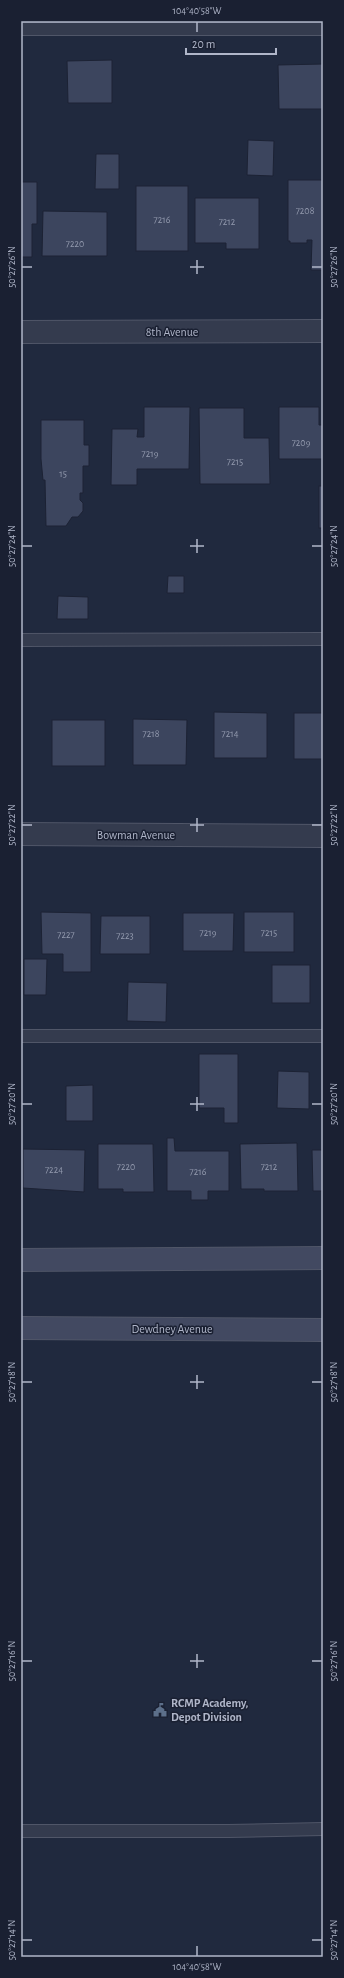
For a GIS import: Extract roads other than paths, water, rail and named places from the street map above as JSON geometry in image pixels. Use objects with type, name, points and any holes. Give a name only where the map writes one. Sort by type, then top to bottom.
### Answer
[{"type":"main road","points":[[21,1260],[323,1258]]},
{"type":"main road","name":"Dewdney Avenue","points":[[21,1328],[323,1330]]},
{"type":"street","name":"8th Avenue","points":[[21,332],[323,331]]},
{"type":"street","name":"Bowman Avenue","points":[[21,834],[323,836]]},
{"type":"lane","points":[[21,29],[323,29]]},
{"type":"lane","points":[[21,640],[323,639]]},
{"type":"lane","points":[[21,1036],[323,1036]]},
{"type":"lane","points":[[21,1831],[228,1831],[323,1829]]},
{"type":"place","name":"RCMP Academy, Depot Division","points":[[160,1710]]}]
